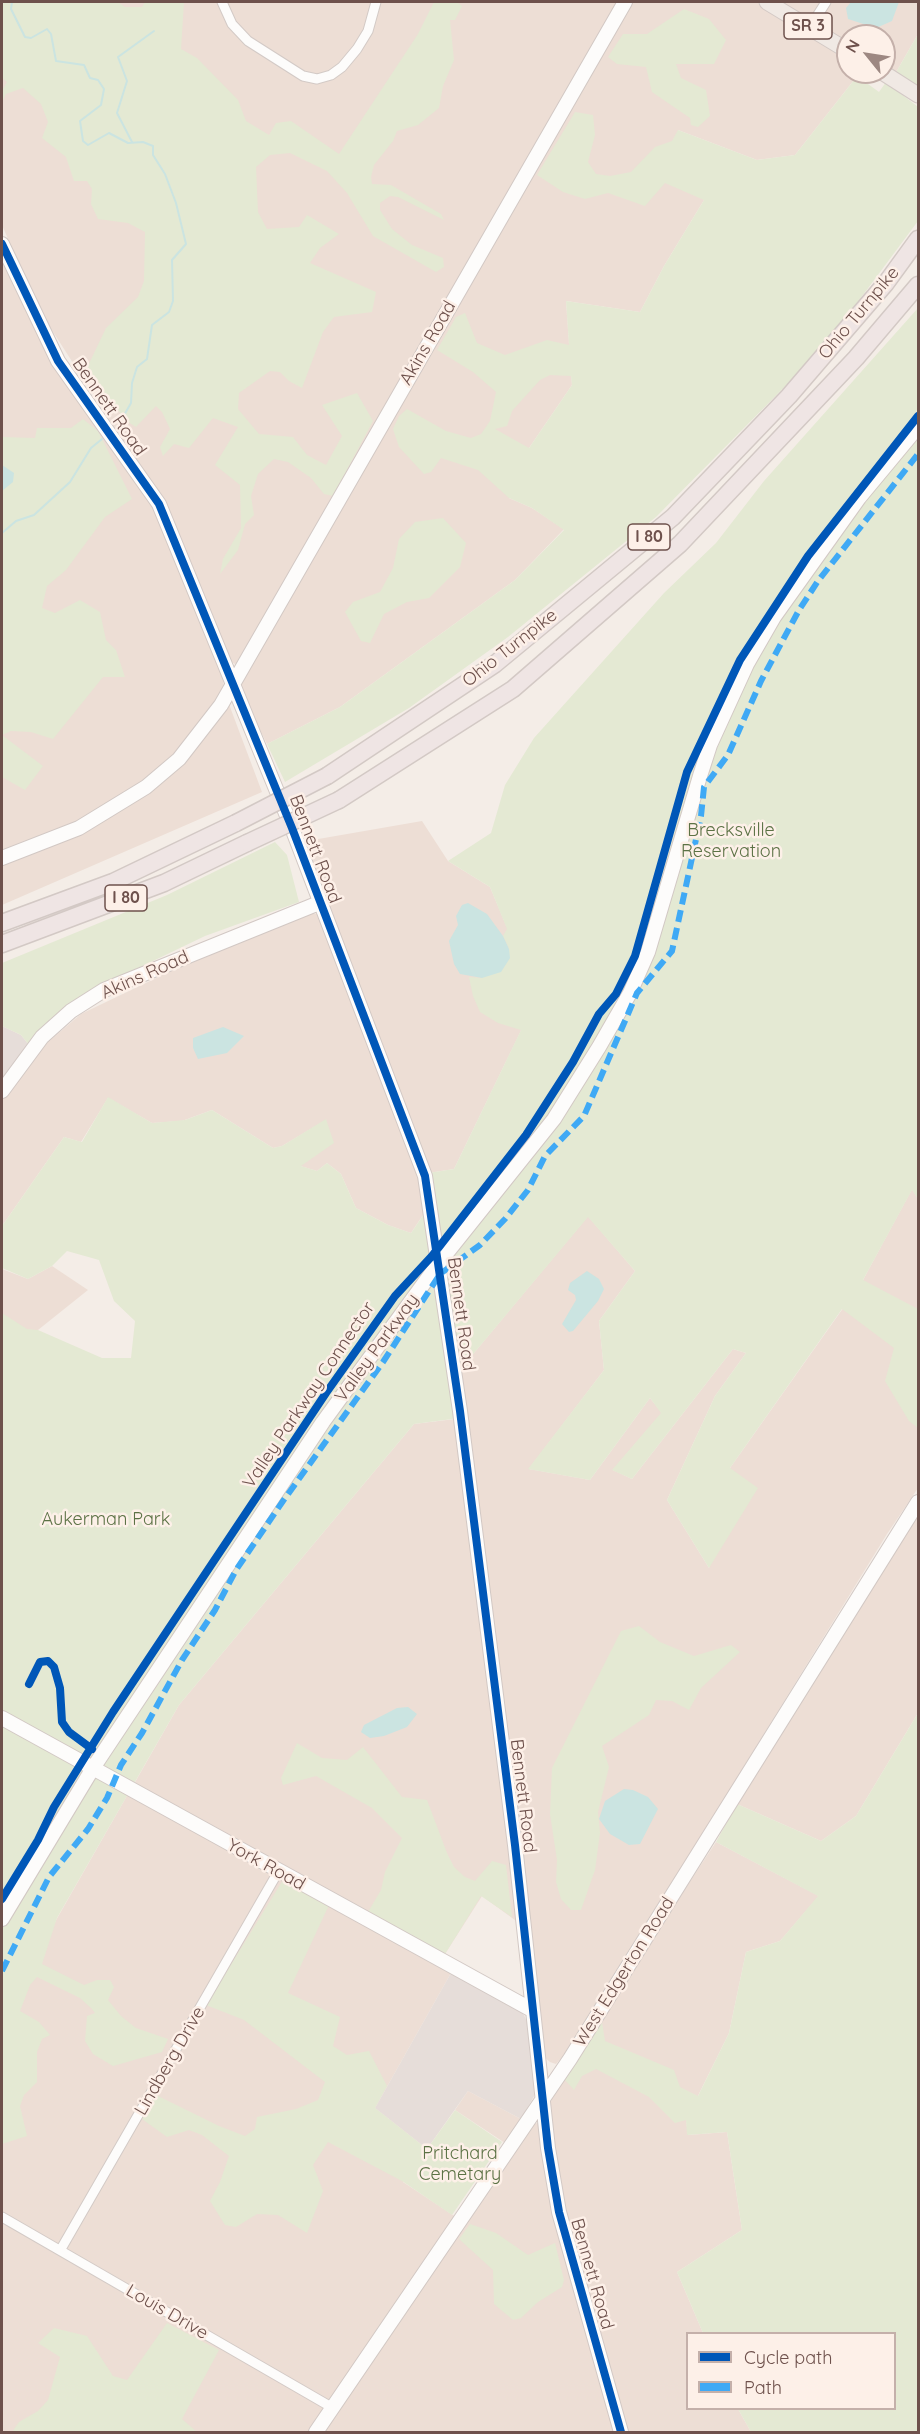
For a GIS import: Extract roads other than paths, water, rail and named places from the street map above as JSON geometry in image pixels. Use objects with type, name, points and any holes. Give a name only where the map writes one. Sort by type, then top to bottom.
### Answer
[{"type":"highway","name":"Ohio Turnpike","points":[[2,923],[113,882],[327,777],[495,664],[673,517],[789,396],[886,283],[918,239]]},
{"type":"highway","name":"Ohio Turnpike","points":[[2,944],[164,884],[339,800],[513,689],[680,544],[848,366],[918,285]]},
{"type":"main road","name":"SR 3","points":[[767,2],[836,43]]},
{"type":"main road","points":[[896,81],[918,95]]},
{"type":"street","points":[[222,2],[232,24],[249,41],[303,76],[316,79],[331,75],[342,67],[357,49],[368,31],[376,2]]},
{"type":"street","name":"Akins Road","points":[[2,858],[79,828],[146,787],[178,759],[221,705],[625,2]]},
{"type":"street","points":[[810,27],[826,2]]},
{"type":"street","name":"Bennett Road","points":[[2,244],[58,361],[159,504],[292,828],[425,1176],[514,1837],[532,2010],[559,2212],[621,2433]]},
{"type":"street","name":"Valley Parkway","points":[[2,1918],[93,1768],[317,1432],[438,1264],[554,1119],[599,1047],[630,993],[648,952],[703,766],[747,664],[774,617],[859,498],[918,427]]},
{"type":"street","name":"Akins Road","points":[[2,1091],[42,1037],[71,1011],[104,990],[319,903]]},
{"type":"street","name":"West Edgerton Road","points":[[316,2433],[543,2094],[582,2040],[918,1502]]},
{"type":"street","name":"York Road","points":[[2,1718],[532,2010]]},
{"type":"street","name":"Lindberg Drive","points":[[61,2249],[278,1872]]},
{"type":"street","name":"Louis Drive","points":[[2,2217],[333,2408]]},
{"type":"water","points":[[851,2],[899,2],[892,21],[885,24],[864,24],[848,19],[846,8]]},
{"type":"water","points":[[2,465],[14,473],[13,482],[2,491]]},
{"type":"water","points":[[468,903],[487,914],[503,936],[510,958],[501,972],[482,978],[460,974],[454,964],[449,941],[458,925],[456,916],[462,905]]},
{"type":"water","points":[[223,1027],[244,1036],[227,1053],[198,1059],[193,1048],[193,1038]]},
{"type":"water","points":[[587,1271],[599,1279],[604,1289],[598,1301],[573,1331],[569,1332],[562,1324],[576,1300],[575,1295],[568,1290],[570,1283]]},
{"type":"water","points":[[408,1707],[417,1714],[407,1727],[384,1736],[370,1738],[361,1732],[364,1725],[397,1708]]},
{"type":"water","points":[[624,1789],[633,1790],[648,1797],[658,1809],[640,1844],[629,1845],[610,1834],[599,1819],[605,1801]]},
{"type":"waterway","points":[[12,2],[11,9],[25,37],[31,38],[47,29],[51,34],[56,61],[84,65],[90,78],[98,80],[104,89],[101,105],[80,121],[83,141],[88,145],[109,133],[128,143],[143,142],[153,146],[153,155],[165,174],[176,203],[186,244],[172,260],[173,301],[169,312],[152,325],[147,359],[137,367],[132,383],[131,403],[119,424]]},
{"type":"waterway","points":[[132,142],[117,113],[127,81],[118,57],[154,31]]},
{"type":"waterway","points":[[2,533],[16,521],[34,515],[70,482],[91,448],[102,439]]},
{"type":"park label","name":"Brecksville Reservation","points":[[731,841]]},
{"type":"park label","name":"Aukerman Park","points":[[106,1520]]},
{"type":"park label","name":"Pritchard Cemetary","points":[[460,2164]]}]
